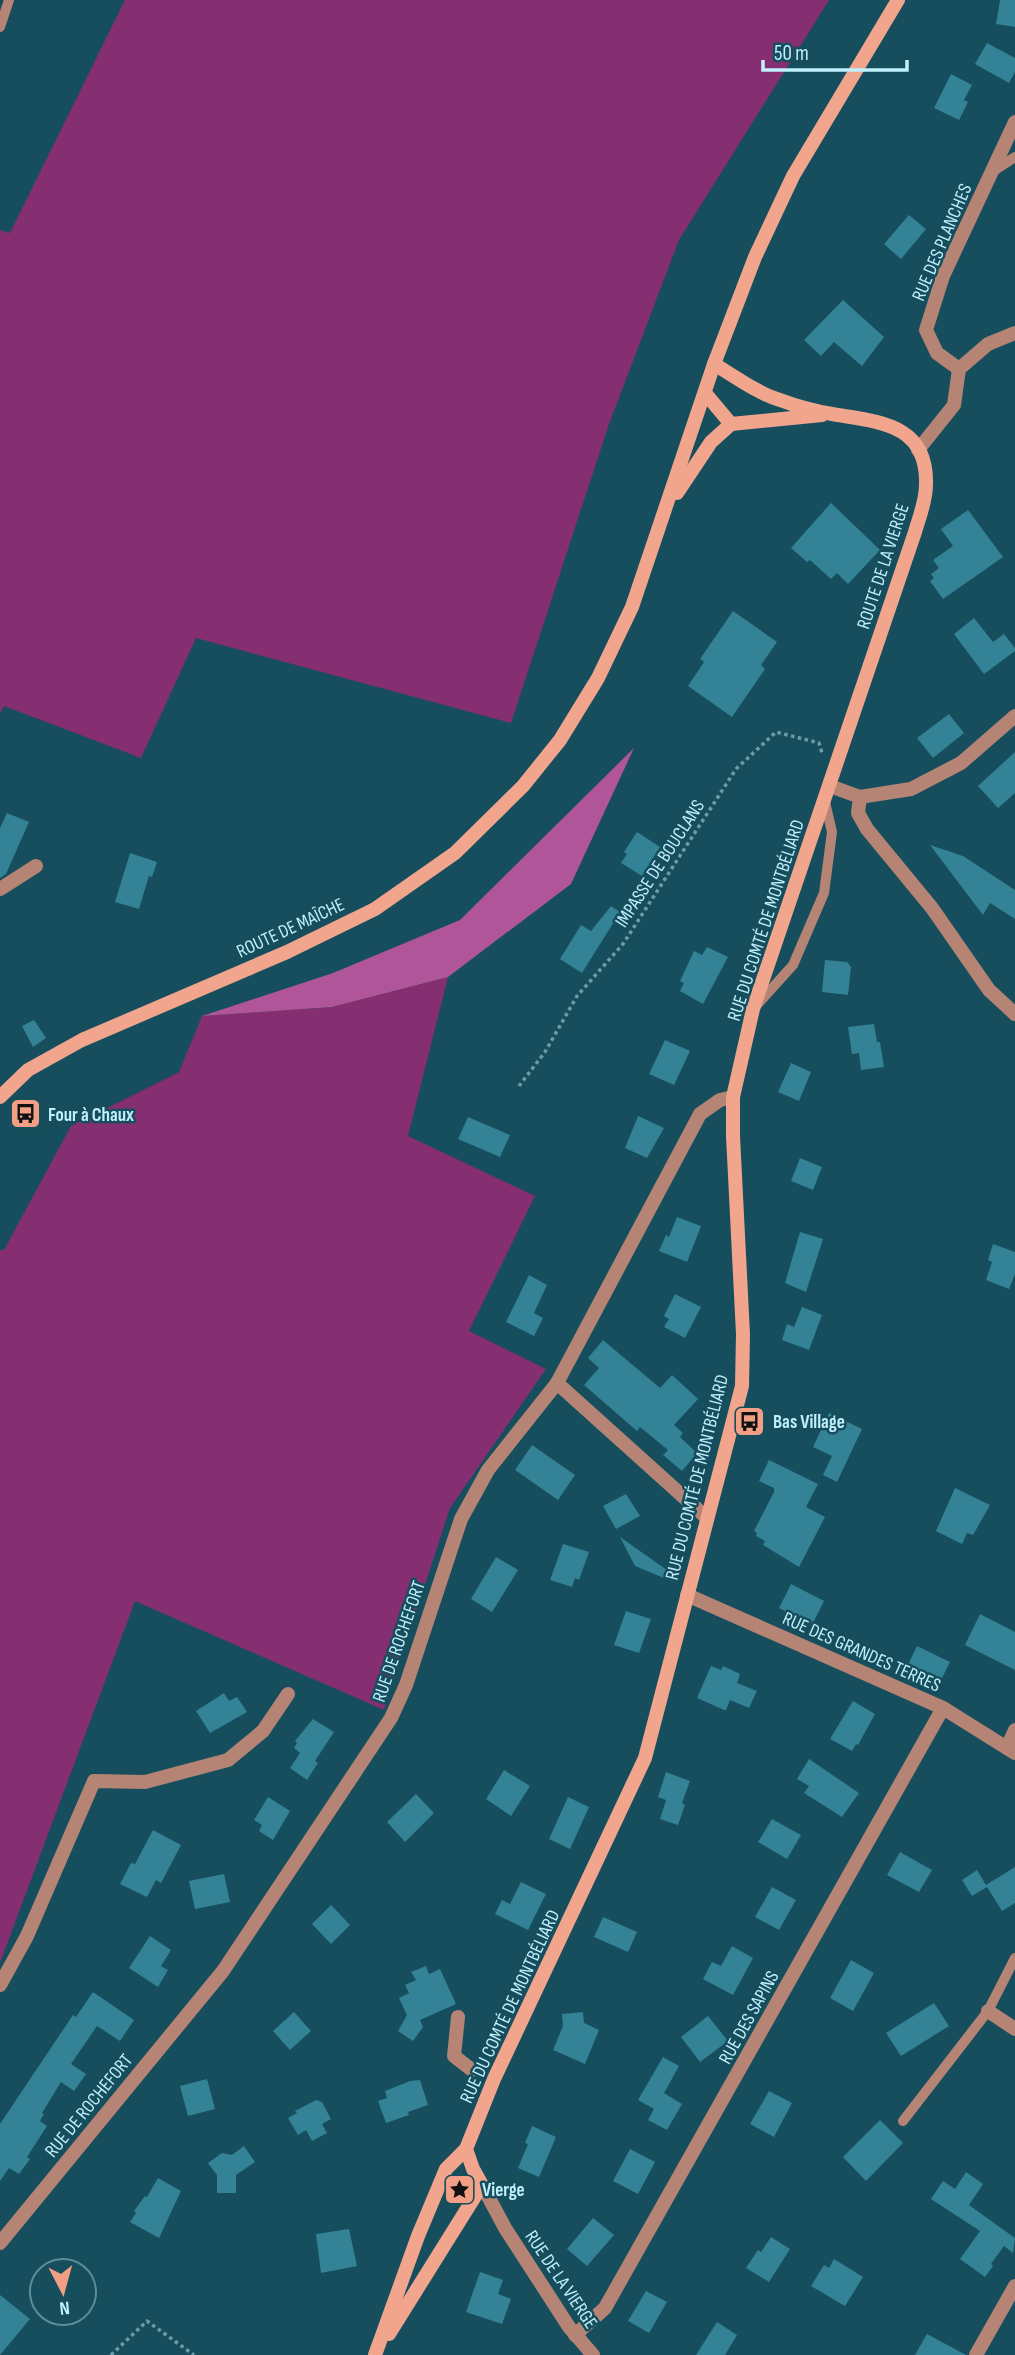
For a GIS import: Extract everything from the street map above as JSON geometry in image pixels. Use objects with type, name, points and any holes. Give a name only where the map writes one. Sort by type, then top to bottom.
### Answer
[{"type":"street","points":[[667,509],[714,363],[755,257],[793,176],[900,0]]},
{"type":"street","name":"RUE DES PLANCHES","points":[[959,369],[937,353],[926,330],[943,276],[1015,122]]},
{"type":"street","points":[[714,363],[778,400],[831,414],[862,417],[892,425],[910,439],[918,450],[954,405],[959,369],[988,344],[1015,334]]},
{"type":"street","points":[[705,393],[731,424]]},
{"type":"street","points":[[667,509],[711,442],[731,424],[831,414]]},
{"type":"street","name":"ROUTE DE LA VIERGE","points":[[830,786],[921,510],[926,488],[925,463],[918,450]]},
{"type":"street","name":"ROUTE DE MAÎCHE","points":[[0,1097],[28,1070],[82,1040],[286,952],[375,909],[455,853],[523,786],[560,740],[598,678],[632,607],[667,509]]},
{"type":"street","points":[[830,786],[860,797],[911,789],[961,764],[1015,716]]},
{"type":"street","name":"RUE DU COMTÉ DE MONTBÉLIARD","points":[[375,2355],[418,2236],[446,2169],[466,2149],[494,2079],[645,1758],[742,1386],[743,1343],[733,1097],[753,1009],[830,786]]},
{"type":"street","points":[[860,797],[858,813],[867,829],[932,908],[989,990],[1015,1014]]},
{"type":"street","points":[[0,889],[36,866]]},
{"type":"street","name":"RUE DE ROCHEFORT","points":[[0,2243],[223,1971],[391,1718],[406,1685],[460,1520],[488,1470],[557,1383],[700,1114],[720,1100],[733,1097]]},
{"type":"street","points":[[557,1383],[707,1518]]},
{"type":"street","name":"RUE DES GRANDES TERRES","points":[[687,1595],[943,1709],[1011,1750]]},
{"type":"street","points":[[0,1985],[27,1936],[94,1781],[145,1782],[228,1760],[263,1731],[288,1694]]},
{"type":"street","name":"RUE DES SAPINS","points":[[575,2335],[605,2308],[943,1709]]},
{"type":"street","points":[[1011,1750],[1015,1730]]},
{"type":"street","points":[[988,2011],[1015,2029]]},
{"type":"street","name":"RUE DU COMTÉ DE MONTBÉLIARD","points":[[458,2017],[454,2056],[472,2070]]},
{"type":"street","points":[[466,2149],[482,2185]]},
{"type":"street","name":"RUE DU COMTÉ DE MONTBÉLIARD","points":[[375,2355],[482,2185]]},
{"type":"street","name":"RUE DE LA VIERGE","points":[[482,2185],[505,2228],[587,2353]]},
{"type":"street","points":[[975,2355],[1015,2286]]},
{"type":"lane","points":[[0,27],[9,0]]},
{"type":"lane","points":[[991,172],[1015,157]]},
{"type":"lane","points":[[753,1009],[793,965],[824,893],[832,832],[825,802]]},
{"type":"lane","points":[[903,2121],[988,2011],[1015,1958]]},
{"type":"path","name":"IMPASSE DE BOUCLANS","points":[[519,1086],[545,1052],[577,996],[623,944],[736,769],[776,732],[819,743],[822,754]]},
{"type":"path","points":[[111,2355],[147,2321],[194,2355]]},
{"type":"shaded area","points":[[125,0],[829,0],[679,240],[609,424],[511,723],[196,638],[141,758],[4,706],[0,713],[0,230],[10,233]]},
{"type":"shaded area","points":[[634,748],[571,884],[448,977],[332,1007],[202,1016],[333,973],[460,920]]},
{"type":"shaded area","points":[[448,977],[408,1136],[535,1196],[469,1331],[546,1369],[450,1508],[384,1710],[135,1601],[0,1963],[0,1250],[4,1250],[71,1126],[179,1072],[202,1016],[332,1007]]},
{"type":"building","points":[[1000,0],[1015,0],[1015,27],[996,24]]},
{"type":"building","points":[[987,43],[1015,58],[1015,72],[1009,83],[975,64]]},
{"type":"building","points":[[951,74],[972,85],[964,100],[968,102],[959,120],[934,108]]},
{"type":"building","points":[[909,215],[926,229],[901,259],[884,244]]},
{"type":"building","points":[[843,300],[884,337],[862,366],[834,342],[821,356],[804,340]]},
{"type":"building","points":[[831,503],[880,550],[848,584],[837,573],[831,579],[810,560],[807,562],[791,548]]},
{"type":"building","points":[[968,510],[1003,557],[943,599],[930,581],[934,578],[931,574],[939,568],[933,560],[953,546],[941,529]]},
{"type":"building","points":[[733,611],[777,642],[761,665],[765,669],[732,717],[688,686],[704,662],[700,659]]},
{"type":"building","points":[[974,618],[993,642],[1004,634],[1015,648],[1015,651],[984,674],[954,634]]},
{"type":"building","points":[[949,714],[964,733],[933,758],[917,738]]},
{"type":"building","points":[[1015,752],[1015,793],[998,808],[978,786]]},
{"type":"building","points":[[7,813],[29,822],[6,874],[0,878],[0,828]]},
{"type":"building","points":[[637,832],[660,847],[642,876],[621,863],[627,854],[624,852]]},
{"type":"building","points":[[930,845],[963,856],[1015,890],[1015,919],[990,903],[983,915]]},
{"type":"building","points":[[130,853],[157,862],[152,877],[149,876],[139,909],[115,902]]},
{"type":"building","points":[[611,906],[620,912],[582,973],[560,959],[581,925],[591,931]]},
{"type":"building","points":[[707,947],[728,957],[703,1004],[680,991],[684,983],[680,981],[694,951],[702,955]]},
{"type":"building","points":[[825,960],[847,962],[851,967],[848,995],[822,992]]},
{"type":"building","points":[[34,1020],[46,1038],[33,1047],[22,1026]]},
{"type":"building","points":[[874,1024],[884,1067],[861,1070],[859,1053],[852,1054],[848,1027]]},
{"type":"building","points":[[665,1040],[690,1051],[674,1085],[649,1074]]},
{"type":"building","points":[[791,1063],[811,1072],[799,1101],[778,1092]]},
{"type":"building","points":[[638,1116],[664,1128],[647,1158],[625,1148]]},
{"type":"building","points":[[468,1117],[510,1135],[500,1157],[458,1139]]},
{"type":"building","points":[[800,1158],[822,1167],[813,1190],[791,1181]]},
{"type":"building","points":[[677,1217],[701,1226],[687,1262],[659,1251],[666,1235],[669,1237]]},
{"type":"building","points":[[800,1232],[823,1239],[806,1292],[785,1283]]},
{"type":"building","points":[[993,1244],[1015,1252],[1015,1274],[1009,1289],[986,1280],[992,1262],[988,1260]]},
{"type":"building","points":[[529,1275],[547,1285],[534,1313],[543,1318],[534,1336],[506,1322]]},
{"type":"building","points":[[675,1294],[701,1307],[685,1338],[664,1327],[669,1319],[664,1316]]},
{"type":"building","points":[[802,1307],[822,1315],[809,1350],[782,1340],[787,1324],[794,1327]]},
{"type":"building","points":[[603,1340],[660,1388],[672,1375],[698,1399],[674,1425],[683,1433],[680,1437],[697,1453],[682,1471],[663,1455],[668,1450],[640,1427],[637,1431],[584,1385],[599,1368],[588,1358]]},
{"type":"building","points":[[829,1413],[862,1429],[837,1482],[823,1475],[832,1456],[813,1447]]},
{"type":"building","points":[[532,1445],[575,1475],[558,1500],[515,1470]]},
{"type":"building","points":[[769,1460],[818,1484],[806,1507],[825,1517],[799,1567],[763,1545],[765,1541],[756,1536],[754,1531],[774,1492],[774,1488],[759,1481]]},
{"type":"building","points":[[955,1488],[990,1505],[973,1535],[967,1533],[962,1544],[936,1531]]},
{"type":"building","points":[[626,1494],[640,1516],[616,1529],[603,1506]]},
{"type":"building","points":[[620,1537],[674,1575],[671,1581],[635,1566]]},
{"type":"building","points":[[563,1544],[589,1552],[579,1580],[575,1578],[572,1587],[550,1580]]},
{"type":"building","points":[[496,1557],[518,1570],[492,1612],[471,1599]]},
{"type":"building","points":[[791,1584],[824,1601],[812,1625],[779,1608]]},
{"type":"building","points":[[626,1611],[651,1619],[639,1653],[614,1645]]},
{"type":"building","points":[[980,1614],[1015,1632],[1015,1670],[965,1645]]},
{"type":"building","points":[[917,1646],[950,1662],[938,1686],[905,1671]]},
{"type":"building","points":[[711,1666],[721,1670],[723,1666],[740,1674],[737,1683],[757,1691],[749,1708],[730,1700],[724,1710],[697,1698]]},
{"type":"building","points":[[224,1693],[229,1701],[237,1697],[247,1712],[210,1733],[196,1711]]},
{"type":"building","points":[[853,1701],[875,1714],[852,1751],[830,1739]]},
{"type":"building","points":[[313,1719],[334,1732],[315,1761],[318,1763],[307,1780],[290,1768],[300,1753],[294,1748],[297,1743],[295,1741]]},
{"type":"building","points":[[809,1759],[859,1793],[842,1817],[804,1793],[809,1786],[797,1779]]},
{"type":"building","points":[[504,1770],[530,1786],[511,1816],[486,1799]]},
{"type":"building","points":[[666,1772],[690,1781],[678,1825],[660,1819],[666,1800],[658,1797]]},
{"type":"building","points":[[416,1794],[434,1813],[405,1842],[387,1822]]},
{"type":"building","points":[[268,1797],[290,1811],[273,1840],[259,1831],[262,1825],[254,1820]]},
{"type":"building","points":[[568,1797],[589,1807],[570,1849],[549,1839]]},
{"type":"building","points":[[772,1819],[801,1835],[787,1859],[758,1842]]},
{"type":"building","points":[[153,1830],[181,1845],[161,1883],[156,1880],[147,1897],[120,1884],[131,1863],[135,1864]]},
{"type":"building","points":[[900,1852],[932,1870],[919,1892],[887,1875]]},
{"type":"building","points":[[1015,1867],[1015,1903],[1002,1911],[987,1887],[972,1896],[962,1880],[977,1870],[986,1885]]},
{"type":"building","points":[[224,1874],[230,1902],[195,1909],[189,1881]]},
{"type":"building","points":[[521,1882],[546,1894],[528,1930],[495,1914],[502,1900],[510,1904]]},
{"type":"building","points":[[772,1887],[796,1900],[779,1930],[755,1917]]},
{"type":"building","points":[[331,1905],[350,1925],[331,1944],[312,1924]]},
{"type":"building","points":[[603,1917],[637,1932],[628,1952],[594,1937]]},
{"type":"building","points":[[150,1936],[171,1950],[161,1966],[168,1970],[158,1987],[129,1968]]},
{"type":"building","points":[[732,1946],[753,1958],[733,1995],[703,1979],[712,1962],[721,1966]]},
{"type":"building","points":[[851,1960],[874,1973],[853,2011],[830,1998]]},
{"type":"building","points":[[426,1966],[429,1974],[440,1969],[456,2004],[420,2020],[423,2027],[413,2041],[398,2031],[407,2015],[399,1998],[409,1993],[405,1985],[416,1980],[411,1972]]},
{"type":"building","points":[[93,1992],[134,2020],[120,2041],[97,2026],[71,2064],[86,2074],[74,2091],[61,2082],[42,2113],[44,2114],[40,2121],[47,2126],[27,2157],[30,2159],[19,2174],[9,2168],[0,2181],[0,2124],[73,2015],[76,2017]]},
{"type":"building","points":[[934,2003],[949,2026],[901,2056],[886,2033]]},
{"type":"building","points":[[294,2012],[311,2031],[290,2050],[273,2031]]},
{"type":"building","points":[[583,2012],[584,2023],[599,2030],[585,2064],[553,2050],[563,2026],[562,2014]]},
{"type":"building","points":[[708,2016],[728,2041],[700,2062],[681,2037]]},
{"type":"building","points":[[663,2057],[679,2066],[664,2093],[682,2104],[667,2130],[648,2120],[654,2109],[638,2100]]},
{"type":"building","points":[[207,2079],[215,2109],[188,2116],[180,2086]]},
{"type":"building","points":[[420,2080],[428,2105],[386,2123],[378,2101],[387,2098],[385,2091]]},
{"type":"building","points":[[769,2091],[792,2103],[774,2137],[750,2124]]},
{"type":"building","points":[[316,2100],[322,2102],[331,2119],[322,2124],[327,2133],[312,2141],[306,2130],[298,2135],[288,2118],[297,2113],[295,2111]]},
{"type":"building","points":[[880,2120],[903,2143],[866,2181],[843,2157]]},
{"type":"building","points":[[532,2126],[556,2137],[539,2177],[518,2168]]},
{"type":"building","points":[[244,2146],[255,2162],[236,2175],[236,2193],[217,2193],[217,2175],[208,2163],[222,2153],[232,2155]]},
{"type":"building","points":[[630,2149],[655,2162],[638,2194],[613,2181]]},
{"type":"building","points":[[966,2172],[983,2184],[969,2205],[1015,2238],[1013,2253],[1004,2246],[985,2277],[960,2259],[980,2231],[931,2199],[943,2181],[955,2189]]},
{"type":"building","points":[[158,2178],[181,2191],[159,2238],[130,2222],[136,2213],[134,2211],[145,2196],[147,2197]]},
{"type":"building","points":[[593,2218],[614,2235],[587,2266],[567,2249]]},
{"type":"building","points":[[349,2229],[357,2266],[321,2273],[316,2234]]},
{"type":"building","points":[[771,2237],[790,2249],[769,2282],[746,2268]]},
{"type":"building","points":[[834,2259],[863,2277],[845,2306],[811,2286],[824,2265],[829,2268]]},
{"type":"building","points":[[480,2272],[503,2280],[498,2294],[511,2299],[502,2324],[466,2312]]},
{"type":"building","points":[[646,2291],[667,2302],[649,2333],[628,2321]]},
{"type":"building","points":[[0,2295],[28,2317],[28,2321],[0,2355]]},
{"type":"building","points":[[717,2322],[737,2335],[725,2355],[696,2355]]},
{"type":"building","points":[[927,2334],[966,2355],[915,2355]]},
{"type":"place","name":"Four à Chaux","points":[[25,1114]]},
{"type":"place","name":"Bas Village","points":[[750,1421]]},
{"type":"place","name":"Vierge","points":[[459,2189]]}]
